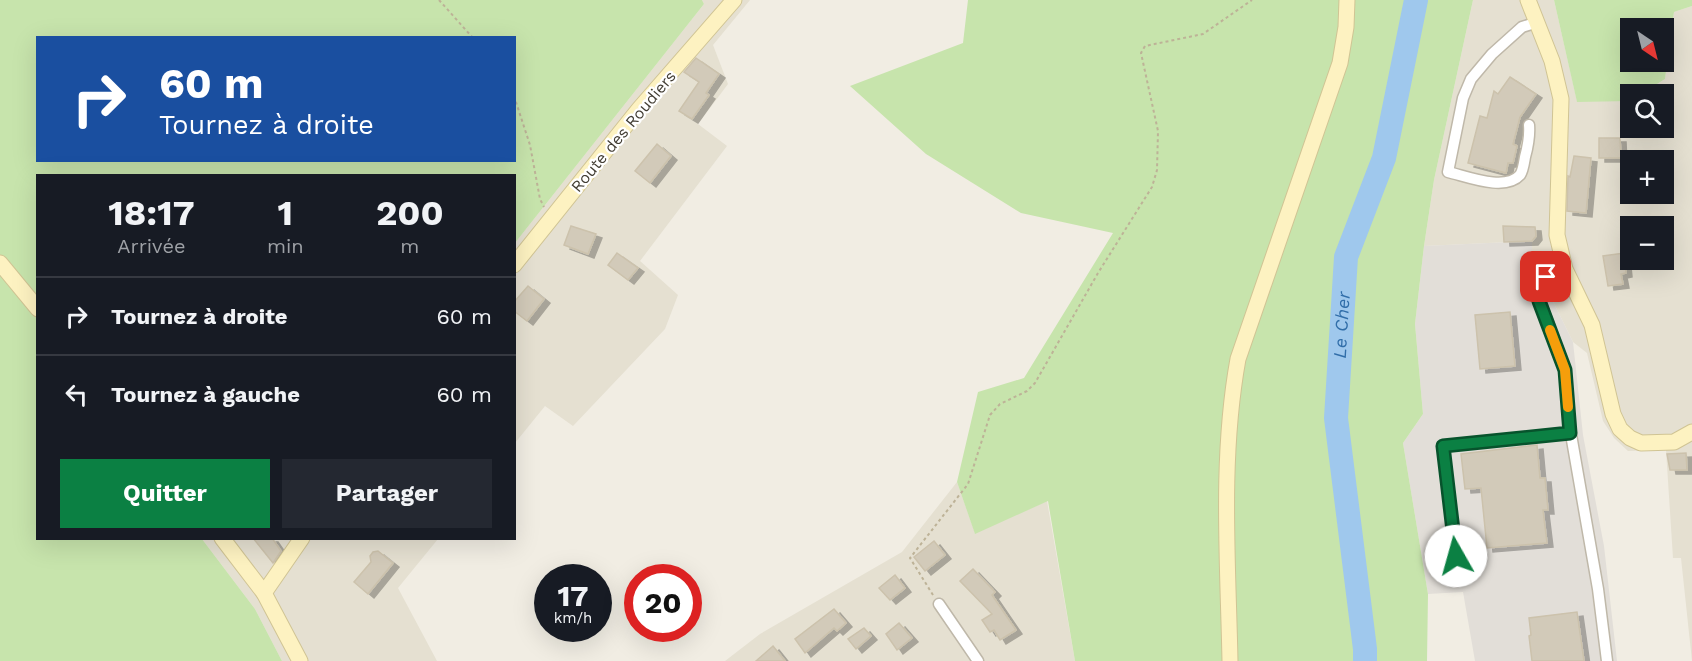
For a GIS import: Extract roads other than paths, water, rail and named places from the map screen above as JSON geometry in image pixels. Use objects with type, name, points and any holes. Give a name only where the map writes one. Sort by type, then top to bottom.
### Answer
[{"type":"street","name":"Route des Roudiers","points":[[516,262],[639,109],[734,0]]},
{"type":"street","points":[[1230,661],[1226,485],[1231,399],[1238,359],[1340,63],[1346,27],[1347,0]]},
{"type":"street","points":[[1528,0],[1552,61],[1561,99],[1557,235],[1563,264],[1592,326],[1613,414],[1620,429],[1630,438],[1641,443],[1674,442],[1692,432]]},
{"type":"street","points":[[1529,125],[1530,136],[1520,175],[1510,182],[1496,183],[1448,172],[1463,98],[1471,79],[1492,54],[1522,27],[1538,22]]},
{"type":"street","points":[[0,263],[36,307]]},
{"type":"street","points":[[1563,264],[1546,277],[1540,289],[1539,301],[1565,370],[1570,433],[1598,589],[1607,661]]},
{"type":"street","points":[[224,540],[264,593],[300,661]]},
{"type":"street","points":[[264,593],[301,540]]},
{"type":"street","points":[[939,604],[978,661]]},
{"type":"lane","points":[[1456,556],[1443,446],[1570,433]]},
{"type":"waterway","name":"Le Cher","points":[[1365,661],[1336,418],[1346,257],[1384,158],[1416,0]]}]
